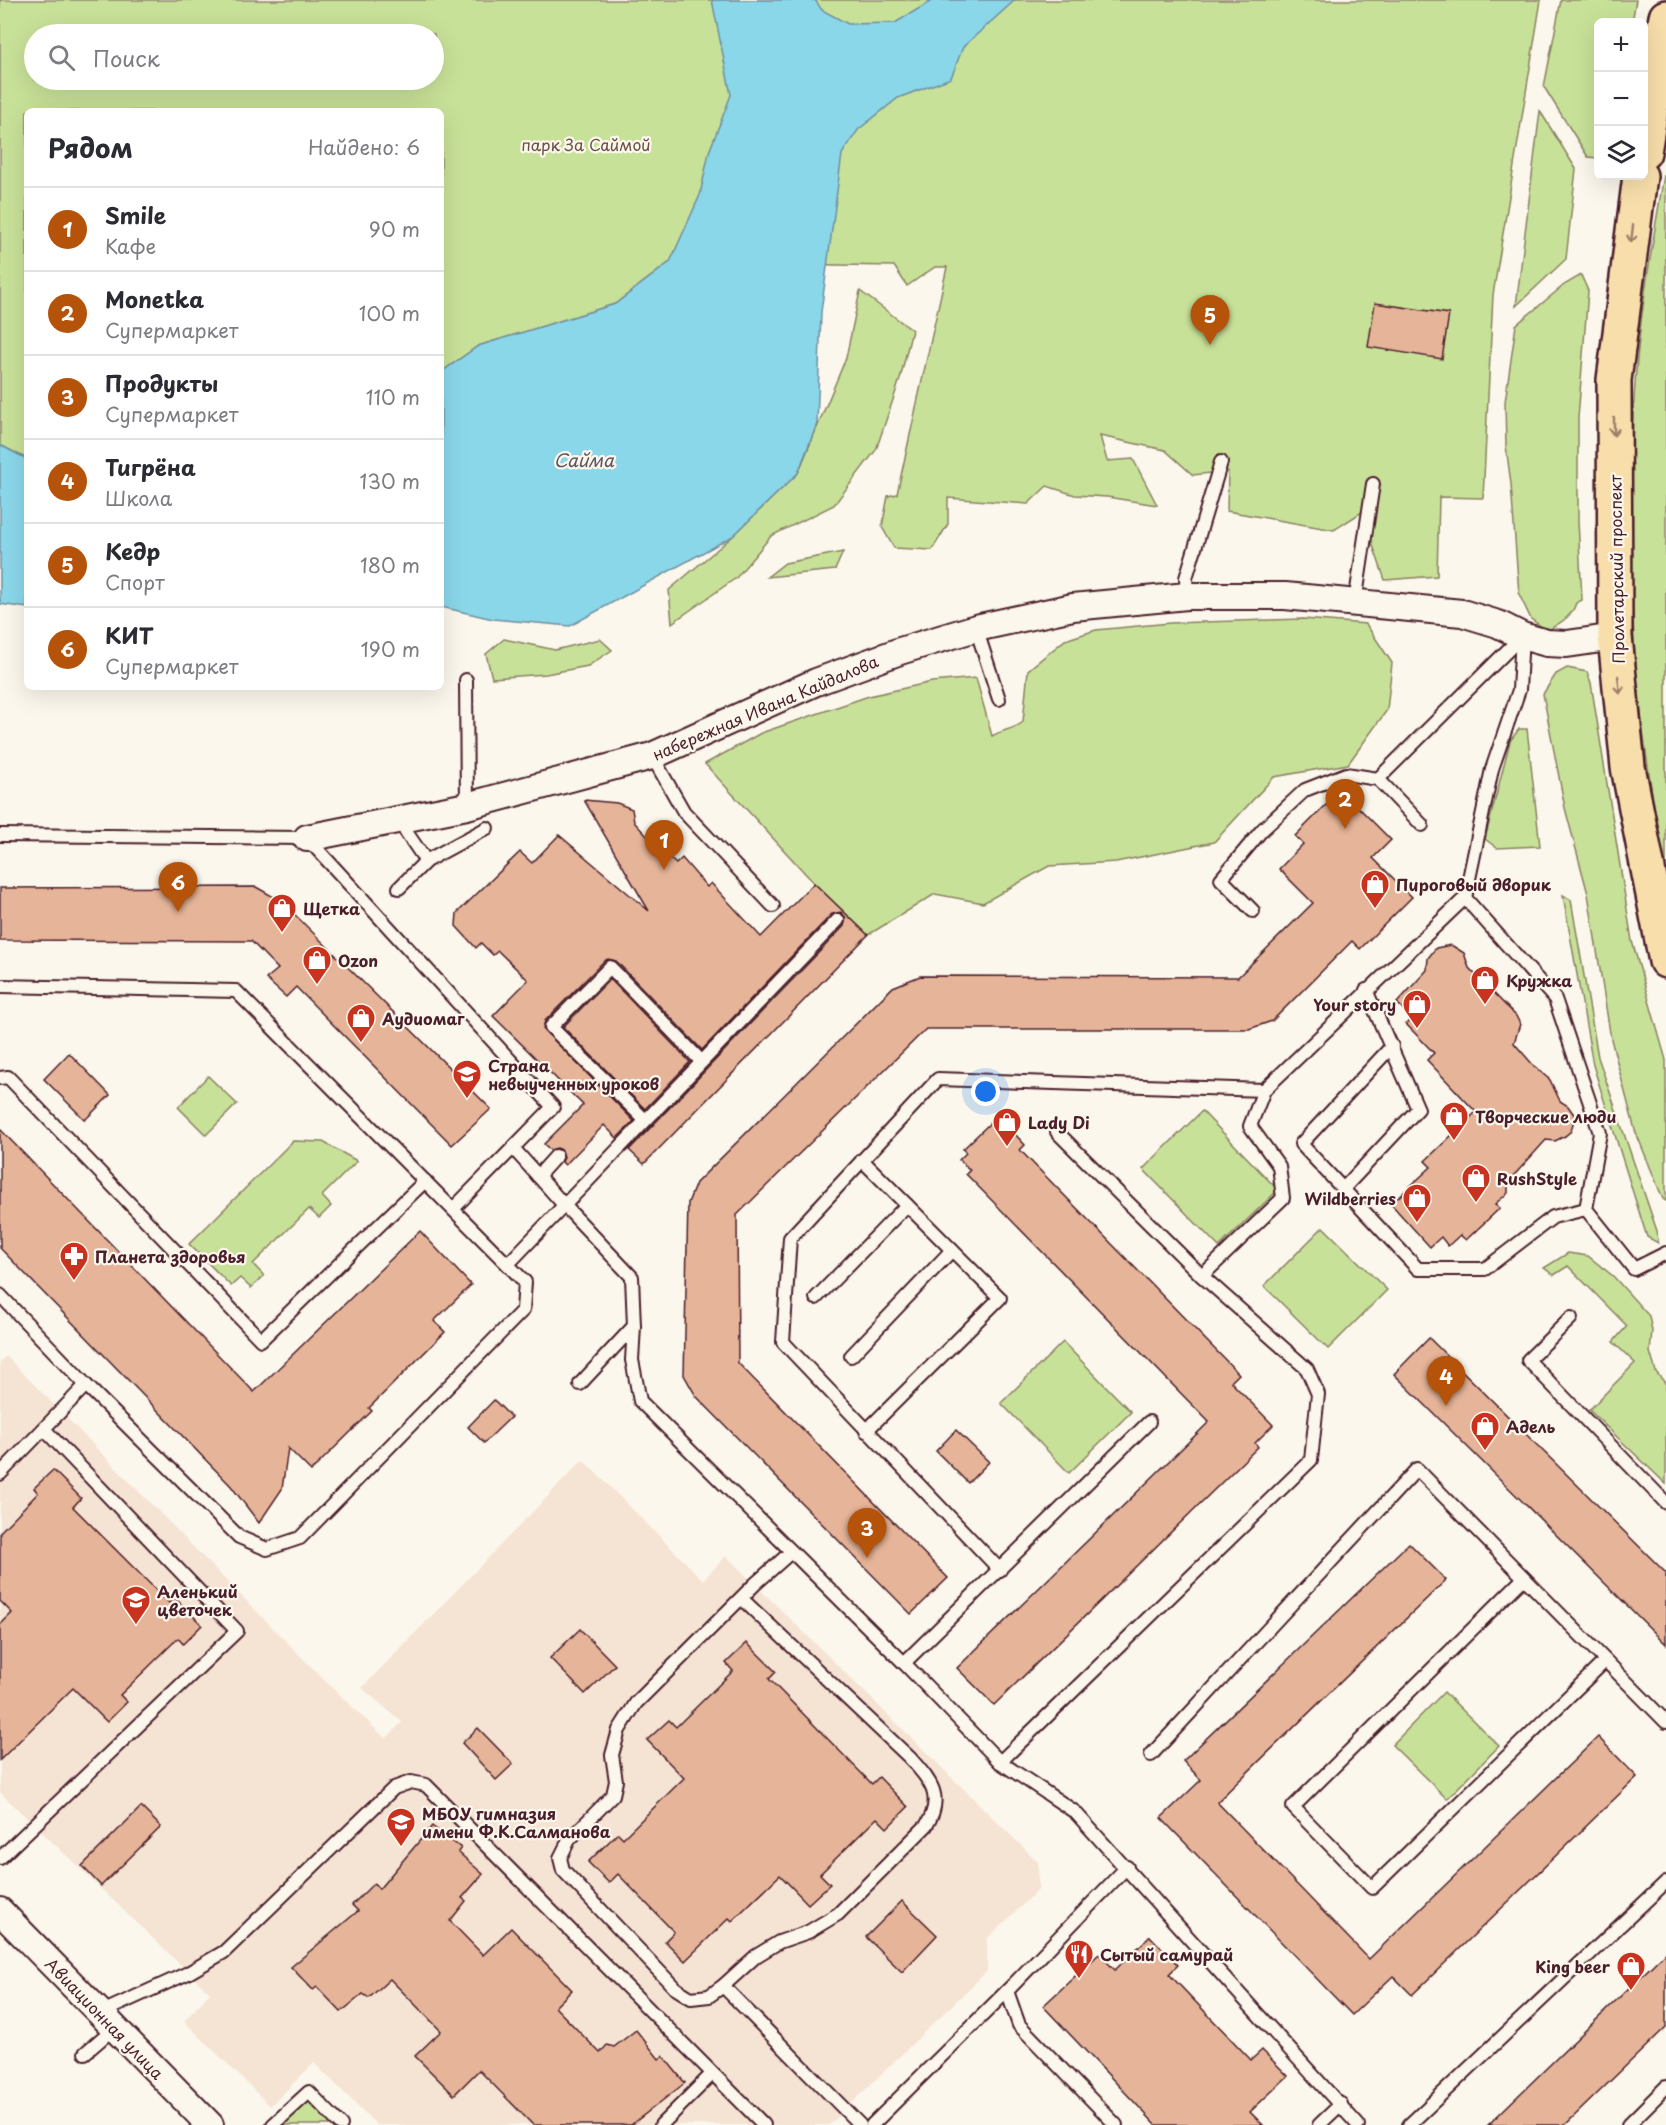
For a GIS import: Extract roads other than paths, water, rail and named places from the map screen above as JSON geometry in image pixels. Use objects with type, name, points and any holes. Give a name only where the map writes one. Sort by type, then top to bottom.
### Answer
[{"type":"main road","points":[[1648,127],[1666,17]]},
{"type":"main road","name":"Пролетарский проспект","points":[[1639,180],[1614,380],[1615,637],[1628,767],[1666,961]]},
{"type":"street","name":"набережная Ивана Кайдалова","points":[[307,838],[466,806],[652,756],[816,682],[900,651],[976,628],[1073,607],[1187,596],[1285,596],[1462,614],[1498,624],[1522,636],[1547,643],[1567,644],[1615,637]]},
{"type":"street","name":"Авиационная улица","points":[[0,1911],[210,2125]]},
{"type":"lane","points":[[1187,596],[1186,578],[1221,462]]},
{"type":"lane","points":[[1355,603],[1373,483]]},
{"type":"lane","points":[[976,628],[999,699]]},
{"type":"lane","points":[[1378,779],[1522,636]]},
{"type":"lane","points":[[1202,1276],[1283,1198],[1279,1166],[1250,1126],[1264,1089],[1465,898],[1492,769],[1519,690],[1522,636]]},
{"type":"lane","points":[[466,680],[466,806]]},
{"type":"lane","points":[[652,756],[684,812],[773,906]]},
{"type":"lane","points":[[1253,911],[1221,879],[1262,830],[1305,790],[1346,774],[1378,779],[1422,825]]},
{"type":"lane","points":[[398,820],[426,861]]},
{"type":"lane","points":[[399,888],[426,861],[487,828]]},
{"type":"lane","points":[[0,835],[307,838],[553,1107],[453,1209]]},
{"type":"lane","points":[[1465,898],[1555,999],[1600,1133],[1586,1209],[1634,1269],[1666,1253]]},
{"type":"lane","points":[[508,1264],[838,920]]},
{"type":"lane","points":[[645,1120],[552,1027],[610,967],[701,1061]]},
{"type":"lane","points":[[0,986],[236,991],[525,1282],[524,1310],[300,1538],[267,1549],[239,1537],[86,1385],[0,1295]]},
{"type":"lane","points":[[1343,1189],[1418,1109],[1366,990]]},
{"type":"lane","points":[[1392,1046],[1301,1144],[1418,1269],[1485,1269],[1553,1217],[1586,1209]]},
{"type":"lane","points":[[0,1078],[8,1077],[261,1340],[425,1181]]},
{"type":"lane","points":[[1000,1570],[783,1342],[790,1238],[939,1078],[1264,1089]]},
{"type":"lane","points":[[1000,1762],[1311,1460],[1318,1394],[1307,1369],[1202,1276],[1057,1132]]},
{"type":"lane","points":[[513,1148],[632,1277],[634,1326],[632,1360],[640,1401],[904,1663],[1000,1762],[1075,1812],[1358,2125]]},
{"type":"lane","points":[[538,1176],[556,1156]]},
{"type":"lane","points":[[862,1160],[1000,1298],[866,1431]]},
{"type":"lane","points":[[816,1298],[907,1205]]},
{"type":"lane","points":[[851,1356],[952,1250]]},
{"type":"lane","points":[[0,1315],[10,1305]]},
{"type":"lane","points":[[1570,1318],[1528,1360],[1666,1503]]},
{"type":"lane","points":[[580,1384],[634,1326]]},
{"type":"lane","points":[[0,1474],[86,1385]]},
{"type":"lane","points":[[904,1663],[1149,1422]]},
{"type":"lane","points":[[0,1858],[237,1630],[44,1429]]},
{"type":"lane","points":[[1151,1755],[1417,1469],[1666,1722]]},
{"type":"lane","points":[[741,1598],[910,1758],[928,1779],[934,1797],[934,1813],[926,1826],[838,1914],[808,1932],[779,1942],[756,1956],[709,1996],[691,1998],[675,1988],[564,1870],[560,1858],[569,1840],[613,1795],[616,1781],[612,1755],[619,1730],[636,1703],[741,1598],[791,1552]]},
{"type":"lane","points":[[1524,1578],[1293,1807],[1364,1880],[1372,1888],[1605,1661]]},
{"type":"lane","points":[[85,2053],[107,2020],[224,1952],[394,1788],[411,1782],[426,1785],[764,2125]]},
{"type":"lane","points":[[872,2125],[1007,1991],[1127,1867]]},
{"type":"lane","points":[[1409,2125],[1666,1882]]},
{"type":"lane","points":[[723,1986],[860,2125]]},
{"type":"lane","points":[[1007,1991],[1019,2025],[1116,2125]]},
{"type":"lane","points":[[661,2125],[712,2074]]},
{"type":"lane","points":[[1628,2125],[1666,2087]]},
{"type":"lane","points":[[273,2125],[309,2092],[341,2125]]},
{"type":"lane","points":[[1319,2125],[1341,2104]]},
{"type":"water","name":"Сайма","points":[[712,0],[815,0],[822,10],[848,24],[895,23],[933,0],[1015,0],[963,47],[951,78],[898,98],[858,130],[842,154],[821,312],[817,424],[798,473],[733,536],[570,626],[493,619],[444,608],[444,370],[478,346],[615,304],[670,262],[700,195],[709,152],[731,95]]},
{"type":"water","points":[[0,445],[24,457],[24,608],[0,604]]},
{"type":"place","name":"Кедр","points":[[1210,345]]},
{"type":"place","name":"Monetka","points":[[1345,829]]},
{"type":"place","name":"Smile","points":[[664,870]]},
{"type":"place","name":"Пироговый дворик","points":[[1375,910]]},
{"type":"place","name":"КИТ","points":[[178,912]]},
{"type":"place","name":"Щетка","points":[[282,934]]},
{"type":"place","name":"Ozon","points":[[317,986]]},
{"type":"place","name":"Кружка","points":[[1485,1006]]},
{"type":"place","name":"Your story","points":[[1417,1030]]},
{"type":"place","name":"Аудиомаг","points":[[361,1044]]},
{"type":"place","name":"Страна невыученных уроков","points":[[467,1100]]},
{"type":"place","name":"Творческие люди","points":[[1454,1142]]},
{"type":"place","name":"Lady Di","points":[[1007,1148]]},
{"type":"place","name":"RushStyle","points":[[1476,1204]]},
{"type":"place","name":"Wildberries","points":[[1417,1224]]},
{"type":"place","name":"Планета здоровья","points":[[74,1282]]},
{"type":"place","name":"Тигрёна","points":[[1446,1406]]},
{"type":"place","name":"Адель","points":[[1485,1452]]},
{"type":"place","name":"Продукты","points":[[867,1558]]},
{"type":"place","name":"Аленький цветочек","points":[[136,1626]]},
{"type":"place","name":"МБОУ гимназия имени Ф.К.Салманова","points":[[401,1848]]},
{"type":"place","name":"Сытый самурай","points":[[1079,1980]]},
{"type":"place","name":"King beer","points":[[1631,1992]]},
{"type":"park label","name":"парк За Саймой","points":[[586,144]]}]
